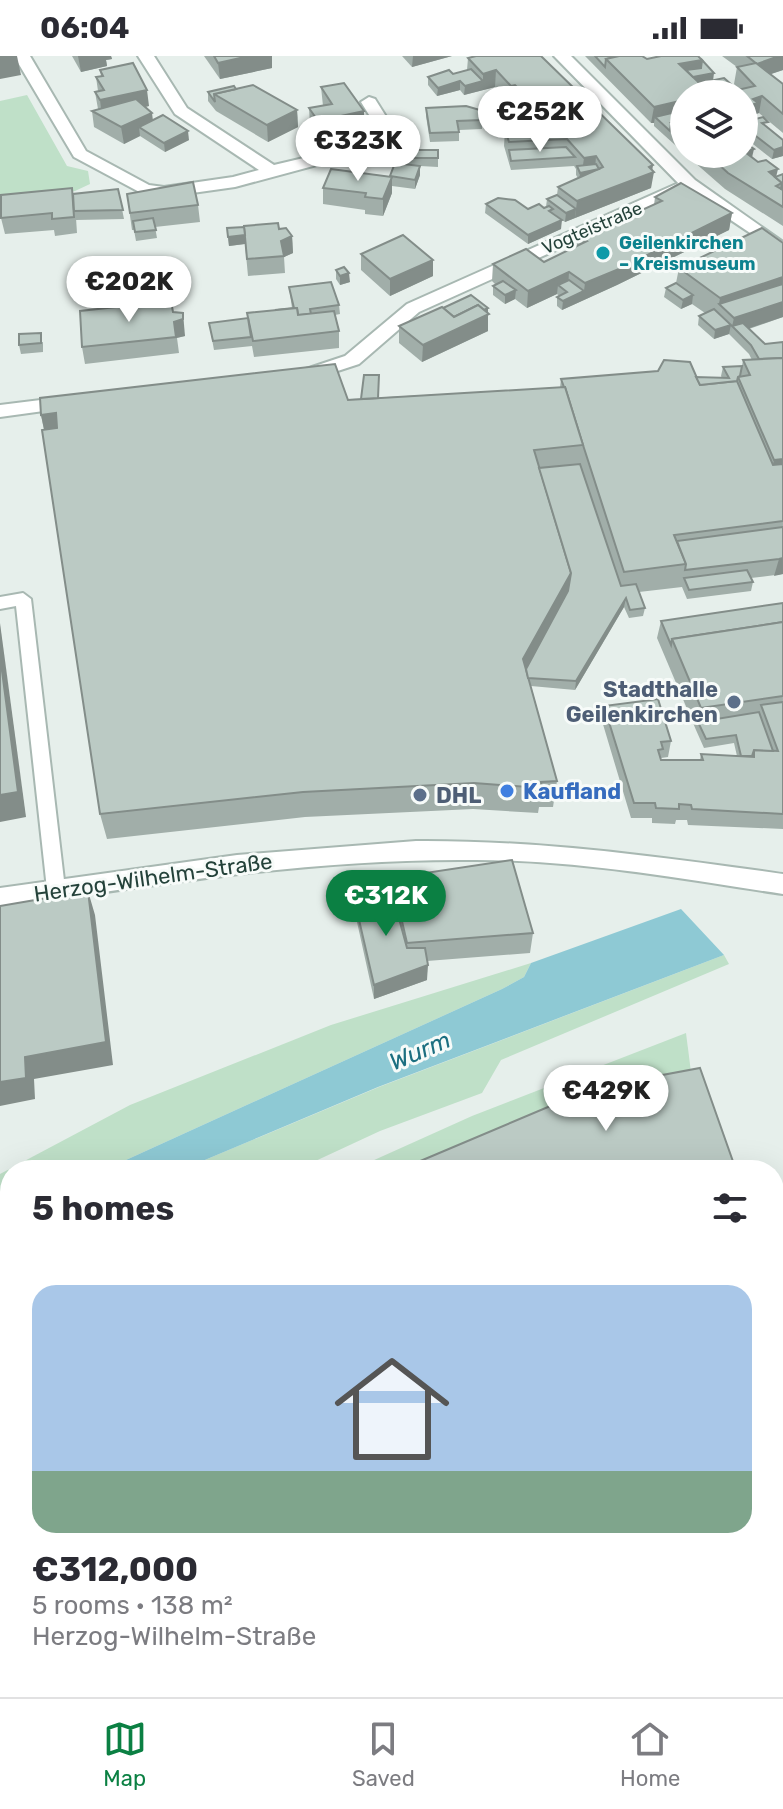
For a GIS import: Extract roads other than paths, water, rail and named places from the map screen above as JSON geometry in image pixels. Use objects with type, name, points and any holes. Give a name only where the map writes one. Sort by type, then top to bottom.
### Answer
[{"type":"street","points":[[22,56],[80,154],[145,190],[164,192],[235,182],[317,157],[394,142],[369,102]]},
{"type":"street","points":[[146,56],[181,111],[272,171]]},
{"type":"street","points":[[562,56],[689,184],[783,250]]},
{"type":"street","name":"Vogteistraße","points":[[288,378],[338,367],[413,308],[689,184]]},
{"type":"street","points":[[0,411],[89,400]]},
{"type":"street","name":"Herzog-Wilhelm-Straße","points":[[0,898],[342,852],[477,850],[592,856],[783,884]]},
{"type":"lane","points":[[0,603],[23,599],[56,889]]},
{"type":"water","name":"Wurm","points":[[681,909],[724,955],[378,1087],[205,1160],[126,1160],[502,989],[524,977],[531,963]]},
{"type":"place","name":"Geilenkirchen – Kreismuseum","points":[[603,253]]},
{"type":"place","name":"Stadthalle Geilenkirchen","points":[[734,702]]},
{"type":"place","name":"Kaufland","points":[[507,791]]},
{"type":"place","name":"DHL","points":[[420,795]]}]
